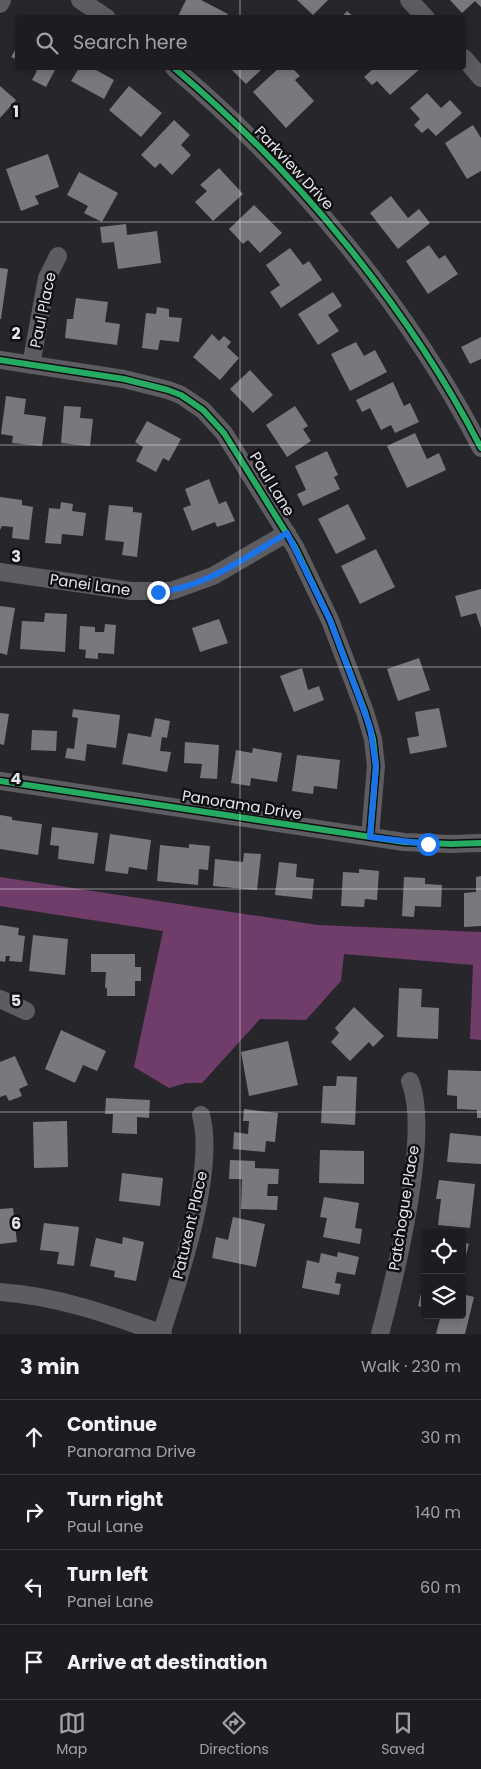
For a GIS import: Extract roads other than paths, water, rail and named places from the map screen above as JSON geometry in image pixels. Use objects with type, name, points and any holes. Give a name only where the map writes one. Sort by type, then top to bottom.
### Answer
[{"type":"street","points":[[0,4],[2,0]]},
{"type":"street","points":[[80,0],[102,15]]},
{"type":"street","points":[[409,0],[423,15]]},
{"type":"street","points":[[466,60],[481,78]]},
{"type":"street","name":"Parkview Drive","points":[[176,70],[264,153],[320,214],[383,293],[438,372],[481,448]]},
{"type":"street","name":"Paul Place","points":[[32,365],[47,278],[58,256]]},
{"type":"street","name":"Paul Lane","points":[[0,360],[139,382],[168,390],[192,401],[211,417],[224,433],[287,533],[330,620],[370,727],[376,766],[370,837]]},
{"type":"street","name":"Panei Lane","points":[[0,572],[131,591],[171,591],[213,576],[287,533]]},
{"type":"street","name":"Panorama Drive","points":[[0,781],[370,837],[428,844],[481,843]]},
{"type":"street","points":[[0,999],[26,1011]]},
{"type":"street","name":"Patchogue Place","points":[[380,1334],[401,1244],[413,1160],[417,1112],[410,1081]]},
{"type":"street","name":"Patuxent Place","points":[[162,1334],[185,1254],[199,1191],[205,1152],[201,1115]]},
{"type":"street","points":[[0,1292],[78,1305],[162,1334]]}]
